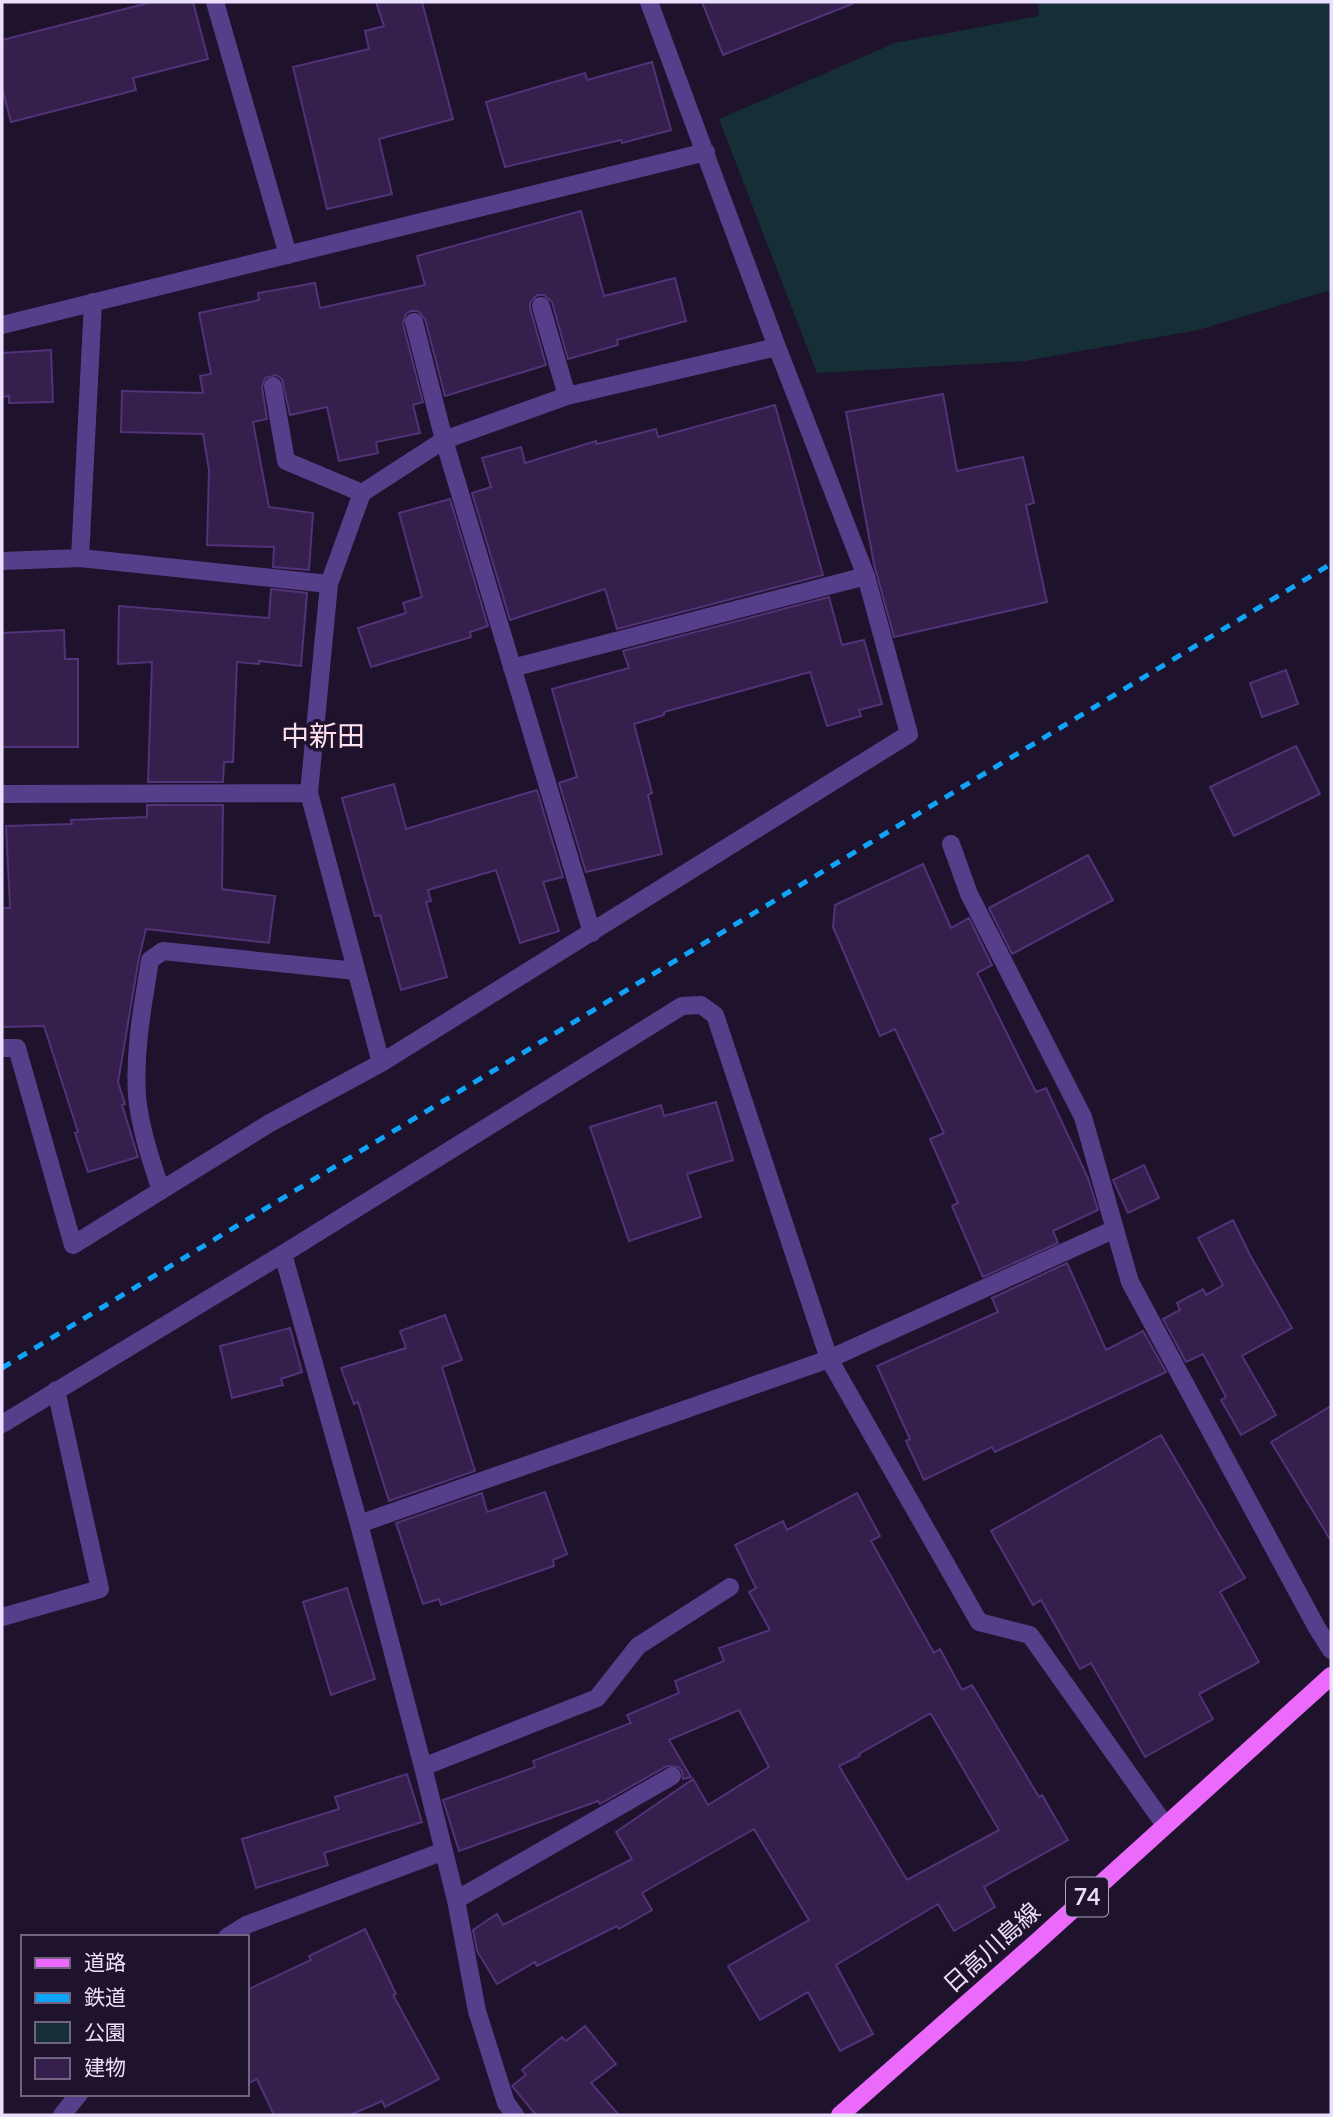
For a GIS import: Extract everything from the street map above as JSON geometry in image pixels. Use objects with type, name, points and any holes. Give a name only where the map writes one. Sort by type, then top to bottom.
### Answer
[{"type":"main road","name":"日高川島線","points":[[840,2115],[1028,1950],[1331,1676]]},
{"type":"street","points":[[215,2],[288,255]]},
{"type":"street","points":[[2,1048],[17,1048],[73,1245],[270,1123],[381,1063],[909,734],[866,576],[777,347],[649,2]]},
{"type":"street","points":[[2,325],[706,152]]},
{"type":"street","points":[[80,558],[93,302]]},
{"type":"street","points":[[541,306],[566,396]]},
{"type":"street","points":[[414,321],[444,440],[592,933]]},
{"type":"street","points":[[381,1063],[309,793],[329,584],[362,494],[444,440],[566,396],[777,347]]},
{"type":"street","points":[[273,386],[286,461],[362,494]]},
{"type":"street","points":[[2,561],[80,558],[329,584]]},
{"type":"street","points":[[512,667],[866,576]]},
{"type":"street","points":[[2,794],[309,793]]},
{"type":"street","points":[[951,844],[970,894],[1083,1117],[1130,1282],[1331,1650]]},
{"type":"street","points":[[161,1191],[147,1147],[137,1097],[137,1037],[150,960],[163,951],[356,971]]},
{"type":"street","points":[[2,1424],[283,1254],[682,1006],[701,1005],[715,1015],[828,1359],[979,1622],[1030,1635],[1166,1825]]},
{"type":"street","points":[[359,1524],[828,1359],[1115,1229]]},
{"type":"street","points":[[283,1254],[424,1767],[456,1900],[477,2011],[506,2103],[514,2115]]},
{"type":"street","points":[[2,1617],[100,1590],[56,1390]]},
{"type":"street","points":[[424,1767],[597,1698],[638,1646],[730,1587]]},
{"type":"street","points":[[456,1900],[672,1776]]},
{"type":"street","points":[[230,1935],[246,1925],[444,1851]]},
{"type":"street","points":[[62,2115],[77,2096]]},
{"type":"green space","points":[[1038,2],[1331,2],[1331,290],[1198,330],[1025,361],[817,373],[719,119],[895,43],[1039,16]]},
{"type":"building","points":[[152,2],[193,2],[208,59],[133,78],[136,90],[11,122],[2,88],[2,40]]},
{"type":"building","points":[[376,2],[422,2],[453,119],[379,139],[392,194],[327,209],[293,67],[369,49],[365,31],[384,26]]},
{"type":"building","points":[[702,2],[852,2],[852,4],[723,55]]},
{"type":"building","points":[[652,62],[671,130],[505,167],[486,102],[585,73],[587,80]]},
{"type":"building","points":[[581,211],[604,296],[675,278],[686,321],[617,340],[618,345],[568,359],[552,302],[544,295],[537,295],[530,303],[530,308],[546,365],[445,396],[425,319],[418,311],[411,311],[406,314],[403,324],[423,402],[413,405],[420,433],[376,442],[378,453],[339,461],[327,407],[290,415],[282,379],[276,375],[265,378],[262,387],[267,419],[253,422],[269,507],[313,513],[309,570],[273,567],[274,547],[207,545],[209,470],[203,434],[121,432],[122,391],[203,393],[200,376],[211,374],[199,313],[259,300],[258,293],[315,283],[320,308],[425,285],[417,256]]},
{"type":"building","points":[[51,350],[53,402],[9,403],[9,396],[2,397],[2,353]]},
{"type":"building","points":[[943,394],[957,471],[1023,457],[1034,503],[1026,505],[1047,602],[894,637],[874,564],[846,412]]},
{"type":"building","points":[[775,405],[823,575],[617,629],[605,589],[510,620],[472,493],[491,487],[482,458],[521,447],[525,463],[596,441],[597,444],[656,429],[658,437]]},
{"type":"building","points":[[450,499],[488,626],[470,632],[471,637],[371,667],[358,628],[406,613],[403,603],[422,597],[399,513]]},
{"type":"building","points":[[271,589],[307,593],[301,666],[259,661],[259,664],[237,662],[233,762],[224,762],[223,782],[148,782],[152,662],[118,664],[119,606],[269,618]]},
{"type":"building","points":[[829,597],[842,645],[864,640],[882,704],[859,710],[861,716],[827,726],[810,672],[664,712],[664,715],[634,724],[652,793],[648,795],[662,854],[586,872],[559,783],[577,777],[552,689],[629,668],[623,651]]},
{"type":"building","points":[[64,630],[65,659],[78,659],[78,747],[2,747],[2,633]]},
{"type":"building","points":[[1286,670],[1298,704],[1262,717],[1250,683]]},
{"type":"building","points":[[1296,746],[1320,794],[1234,836],[1210,787]]},
{"type":"building","points":[[394,784],[406,829],[537,790],[563,877],[543,882],[559,931],[520,943],[496,870],[428,890],[431,901],[426,902],[447,977],[401,990],[380,915],[375,916],[342,798]]},
{"type":"building","points":[[147,805],[223,805],[222,889],[275,896],[269,943],[146,929],[118,1082],[138,1157],[88,1172],[44,1026],[2,1027],[2,908],[10,908],[6,826],[72,824],[71,820],[147,817]]},
{"type":"building","points":[[1088,855],[1113,900],[1012,954],[989,908]]},
{"type":"building","points":[[923,864],[951,928],[969,918],[992,965],[977,973],[1036,1092],[1046,1088],[1088,1178],[1098,1210],[1053,1231],[1058,1243],[983,1277],[952,1206],[958,1203],[930,1139],[944,1133],[895,1029],[880,1036],[833,927],[835,905]]},
{"type":"building","points":[[716,1102],[733,1160],[687,1174],[701,1217],[629,1241],[590,1127],[661,1105],[664,1116]]},
{"type":"building","points":[[1144,1165],[1159,1198],[1128,1213],[1113,1180]]},
{"type":"building","points":[[1233,1220],[1292,1328],[1242,1356],[1276,1415],[1241,1435],[1221,1400],[1226,1397],[1203,1354],[1186,1362],[1163,1319],[1180,1310],[1177,1303],[1203,1289],[1206,1295],[1223,1285],[1198,1238]]},
{"type":"building","points":[[1067,1263],[1106,1350],[1143,1331],[1166,1372],[995,1452],[992,1447],[924,1480],[906,1441],[910,1439],[877,1366],[998,1312],[992,1298]]},
{"type":"building","points":[[445,1315],[462,1360],[442,1367],[475,1471],[389,1501],[358,1402],[354,1404],[341,1368],[406,1348],[400,1331]]},
{"type":"building","points":[[290,1328],[302,1372],[281,1379],[283,1385],[232,1398],[220,1346]]},
{"type":"building","points":[[1331,1406],[1331,1541],[1271,1442]]},
{"type":"building","points":[[1161,1435],[1245,1578],[1220,1592],[1259,1662],[1199,1694],[1213,1719],[1145,1757],[1091,1663],[1080,1669],[1041,1600],[1033,1605],[991,1531]]},
{"type":"building","points":[[545,1492],[567,1554],[553,1560],[554,1566],[441,1605],[439,1599],[423,1604],[396,1523],[482,1493],[487,1512]]},
{"type":"building","points":[[857,1493],[880,1536],[871,1541],[934,1653],[940,1649],[962,1690],[972,1685],[1068,1840],[984,1887],[995,1907],[954,1931],[938,1904],[836,1965],[873,2034],[840,2051],[808,1992],[760,2020],[728,1966],[809,1920],[754,1829],[642,1893],[652,1910],[619,1929],[617,1926],[537,1966],[535,1962],[497,1984],[477,1951],[473,1930],[497,1914],[503,1925],[632,1859],[616,1832],[693,1779],[708,1805],[769,1767],[739,1710],[669,1740],[691,1777],[683,1779],[682,1771],[678,1767],[667,1766],[600,1804],[598,1801],[459,1851],[443,1800],[535,1767],[533,1761],[631,1723],[627,1715],[679,1693],[675,1681],[724,1661],[719,1648],[770,1630],[749,1592],[756,1588],[735,1545],[783,1521],[787,1530]],"holes":[[[931,1714],[999,1830],[907,1880],[839,1766]]]},
{"type":"building","points":[[347,1588],[375,1679],[331,1695],[303,1602]]},
{"type":"building","points":[[407,1774],[422,1822],[324,1853],[328,1865],[256,1888],[242,1839],[339,1809],[335,1797]]},
{"type":"building","points":[[365,1929],[396,1994],[393,1995],[439,2079],[385,2107],[382,2101],[350,2115],[274,2115],[257,2079],[248,2084],[248,1990],[311,1960],[309,1956]]},
{"type":"building","points":[[585,2026],[616,2064],[591,2083],[619,2115],[536,2115],[512,2086],[526,2075],[522,2070],[562,2037],[566,2041]]},
{"type":"railway","points":[[2,1368],[1331,564]]},
{"type":"district","name":"中新田","points":[[323,736]]}]
